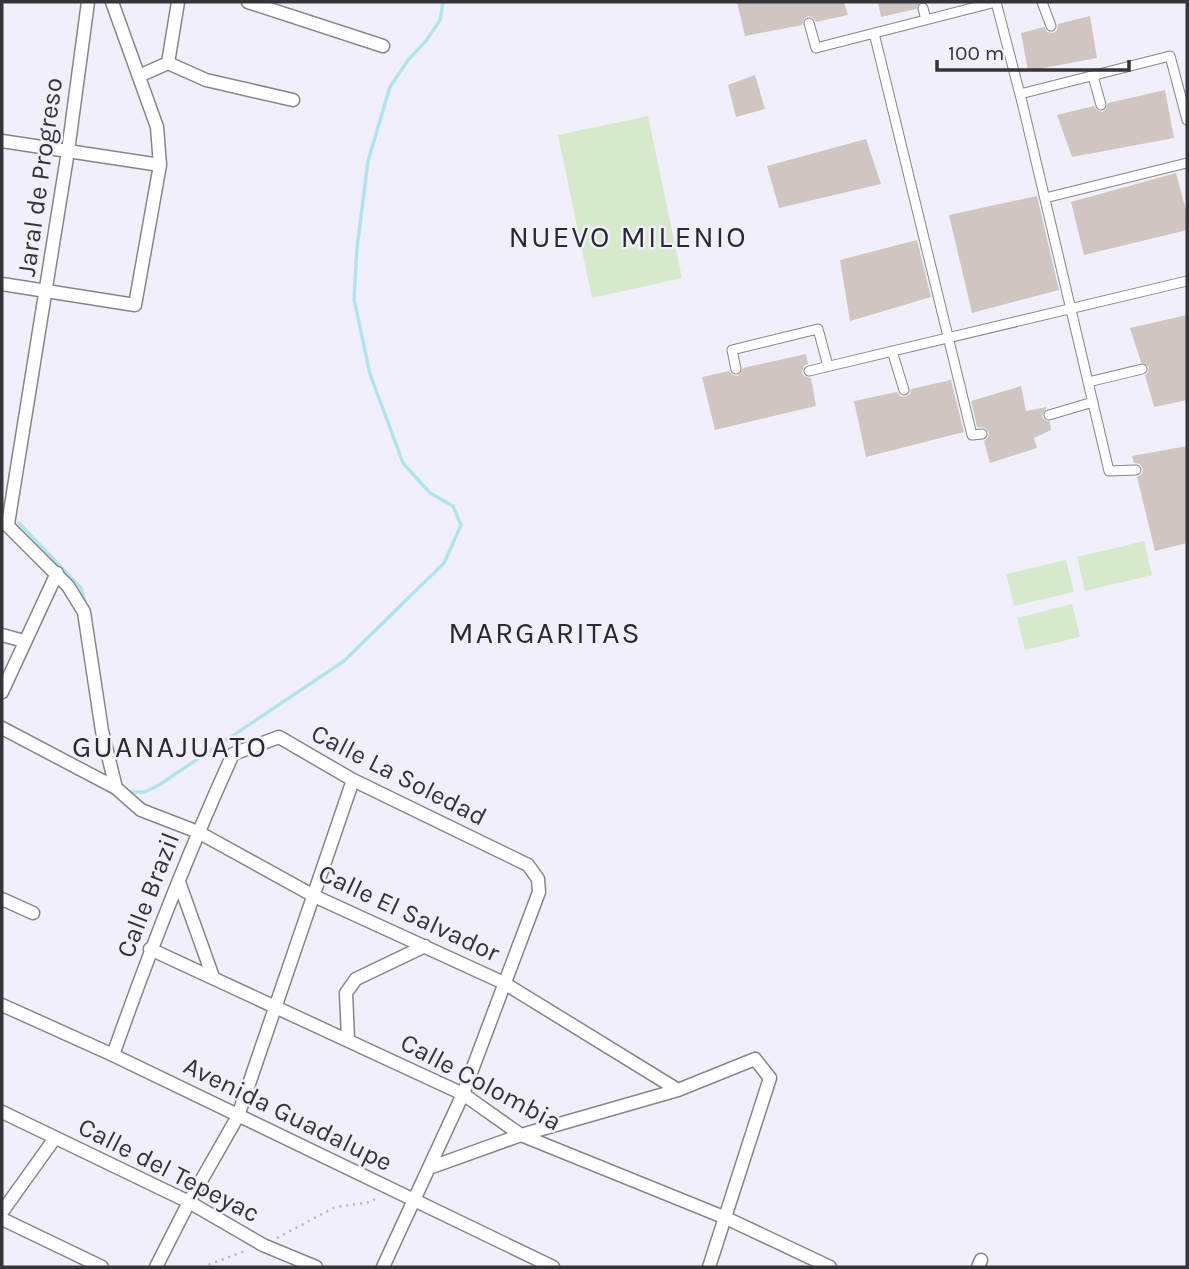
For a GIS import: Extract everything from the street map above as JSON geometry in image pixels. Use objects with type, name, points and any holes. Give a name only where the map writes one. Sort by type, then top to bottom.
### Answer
[{"type":"street","name":"Jaral de Progreso","points":[[4,525],[46,292],[88,2]]},
{"type":"street","points":[[2,284],[135,305],[159,165],[157,127],[112,2]]},
{"type":"street","points":[[168,63],[178,2]]},
{"type":"street","points":[[248,2],[383,46]]},
{"type":"street","points":[[809,23],[816,48],[996,2],[1109,471],[1136,470]]},
{"type":"street","points":[[1042,2],[1051,26]]},
{"type":"street","points":[[923,8],[926,20]]},
{"type":"street","points":[[874,33],[972,435],[982,433]]},
{"type":"street","points":[[1020,94],[1170,56],[1187,120]]},
{"type":"street","points":[[139,76],[168,63],[206,80],[293,100]]},
{"type":"street","points":[[1093,76],[1101,105]]},
{"type":"street","points":[[2,141],[159,165]]},
{"type":"street","points":[[1045,198],[1187,163]]},
{"type":"street","points":[[809,371],[1187,281]]},
{"type":"street","points":[[736,369],[732,350],[818,329],[828,366]]},
{"type":"street","points":[[892,351],[904,390]]},
{"type":"street","points":[[1088,382],[1142,369]]},
{"type":"street","points":[[1049,415],[1093,402]]},
{"type":"street","points":[[4,525],[57,573],[84,612],[102,731],[116,788]]},
{"type":"street","points":[[2,692],[57,573]]},
{"type":"street","points":[[2,635],[24,641]]},
{"type":"street","name":"Calle El Salvador","points":[[2,728],[116,788],[141,810],[198,832],[314,896],[504,983],[678,1090]]},
{"type":"street","name":"Calle La Soledad","points":[[233,754],[279,737],[354,780],[528,865],[538,879],[539,892],[504,983]]},
{"type":"street","name":"Calle Brazil","points":[[113,1055],[150,949],[233,754]]},
{"type":"street","points":[[156,1267],[238,1116],[354,780]]},
{"type":"street","points":[[179,882],[213,977]]},
{"type":"street","points":[[2,899],[33,913]]},
{"type":"street","points":[[348,1039],[346,993],[356,979],[425,946]]},
{"type":"street","name":"Calle Colombia","points":[[150,949],[463,1094],[521,1135],[726,1218],[830,1267]]},
{"type":"street","points":[[383,1267],[463,1094],[504,983]]},
{"type":"street","name":"Avenida Guadalupe","points":[[2,1005],[113,1055],[553,1267]]},
{"type":"street","points":[[429,1168],[521,1135],[678,1090],[755,1059],[770,1078],[709,1267]]},
{"type":"street","name":"Calle del Tepeyac","points":[[2,1112],[189,1202],[263,1245],[316,1267]]},
{"type":"street","points":[[2,1212],[55,1138]]},
{"type":"street","points":[[2,1219],[102,1267]]},
{"type":"path","points":[[202,1267],[263,1245],[335,1207],[371,1202],[390,1188]]},
{"type":"green space","points":[[648,116],[682,278],[592,298],[558,135]]},
{"type":"green space","points":[[1144,541],[1152,575],[1085,591],[1077,557]]},
{"type":"green space","points":[[1066,560],[1074,592],[1014,606],[1006,574]]},
{"type":"green space","points":[[1072,604],[1080,637],[1025,650],[1017,618]]},
{"type":"building","points":[[737,2],[844,2],[848,15],[816,22],[808,16],[802,25],[745,36]]},
{"type":"building","points":[[878,2],[920,2],[916,9],[881,17]]},
{"type":"building","points":[[1090,16],[1097,58],[1028,71],[1021,33],[1044,27],[1047,32],[1053,33],[1058,24]]},
{"type":"building","points":[[755,75],[765,109],[736,117],[728,85]]},
{"type":"building","points":[[1165,90],[1174,138],[1072,157],[1057,115],[1094,106],[1102,112],[1108,103]]},
{"type":"building","points":[[866,139],[881,184],[779,208],[767,166]]},
{"type":"building","points":[[1176,173],[1187,214],[1187,230],[1084,255],[1071,202]]},
{"type":"building","points":[[1037,196],[1059,290],[972,313],[949,215]]},
{"type":"building","points":[[917,240],[931,297],[850,321],[840,260]]},
{"type":"building","points":[[1187,315],[1187,400],[1154,407],[1145,375],[1149,367],[1141,362],[1130,328]]},
{"type":"building","points":[[806,354],[808,364],[802,372],[804,376],[811,378],[816,406],[715,430],[702,377],[729,371],[738,376],[743,368]]},
{"type":"building","points":[[951,380],[964,432],[866,457],[854,401],[897,392],[905,397],[910,394],[911,389]]},
{"type":"building","points":[[1021,386],[1026,411],[1047,407],[1042,416],[1050,422],[1051,430],[1034,438],[1037,448],[990,463],[984,441],[989,433],[985,428],[977,427],[971,401]]},
{"type":"building","points":[[1187,446],[1187,543],[1155,551],[1137,477],[1142,474],[1143,469],[1140,464],[1134,463],[1132,456]]},
{"type":"waterway","points":[[127,792],[145,792],[159,785],[344,661],[444,563],[461,525],[453,506],[430,493],[403,463],[370,374],[354,299],[357,248],[368,161],[390,87],[440,20],[443,2]]},
{"type":"waterway","points":[[19,523],[81,588],[86,606]]},
{"type":"district","name":"NUEVO MILENIO","points":[[628,237]]},
{"type":"district","name":"MARGARITAS","points":[[545,633]]},
{"type":"district","name":"GUANAJUATO","points":[[170,747]]}]
